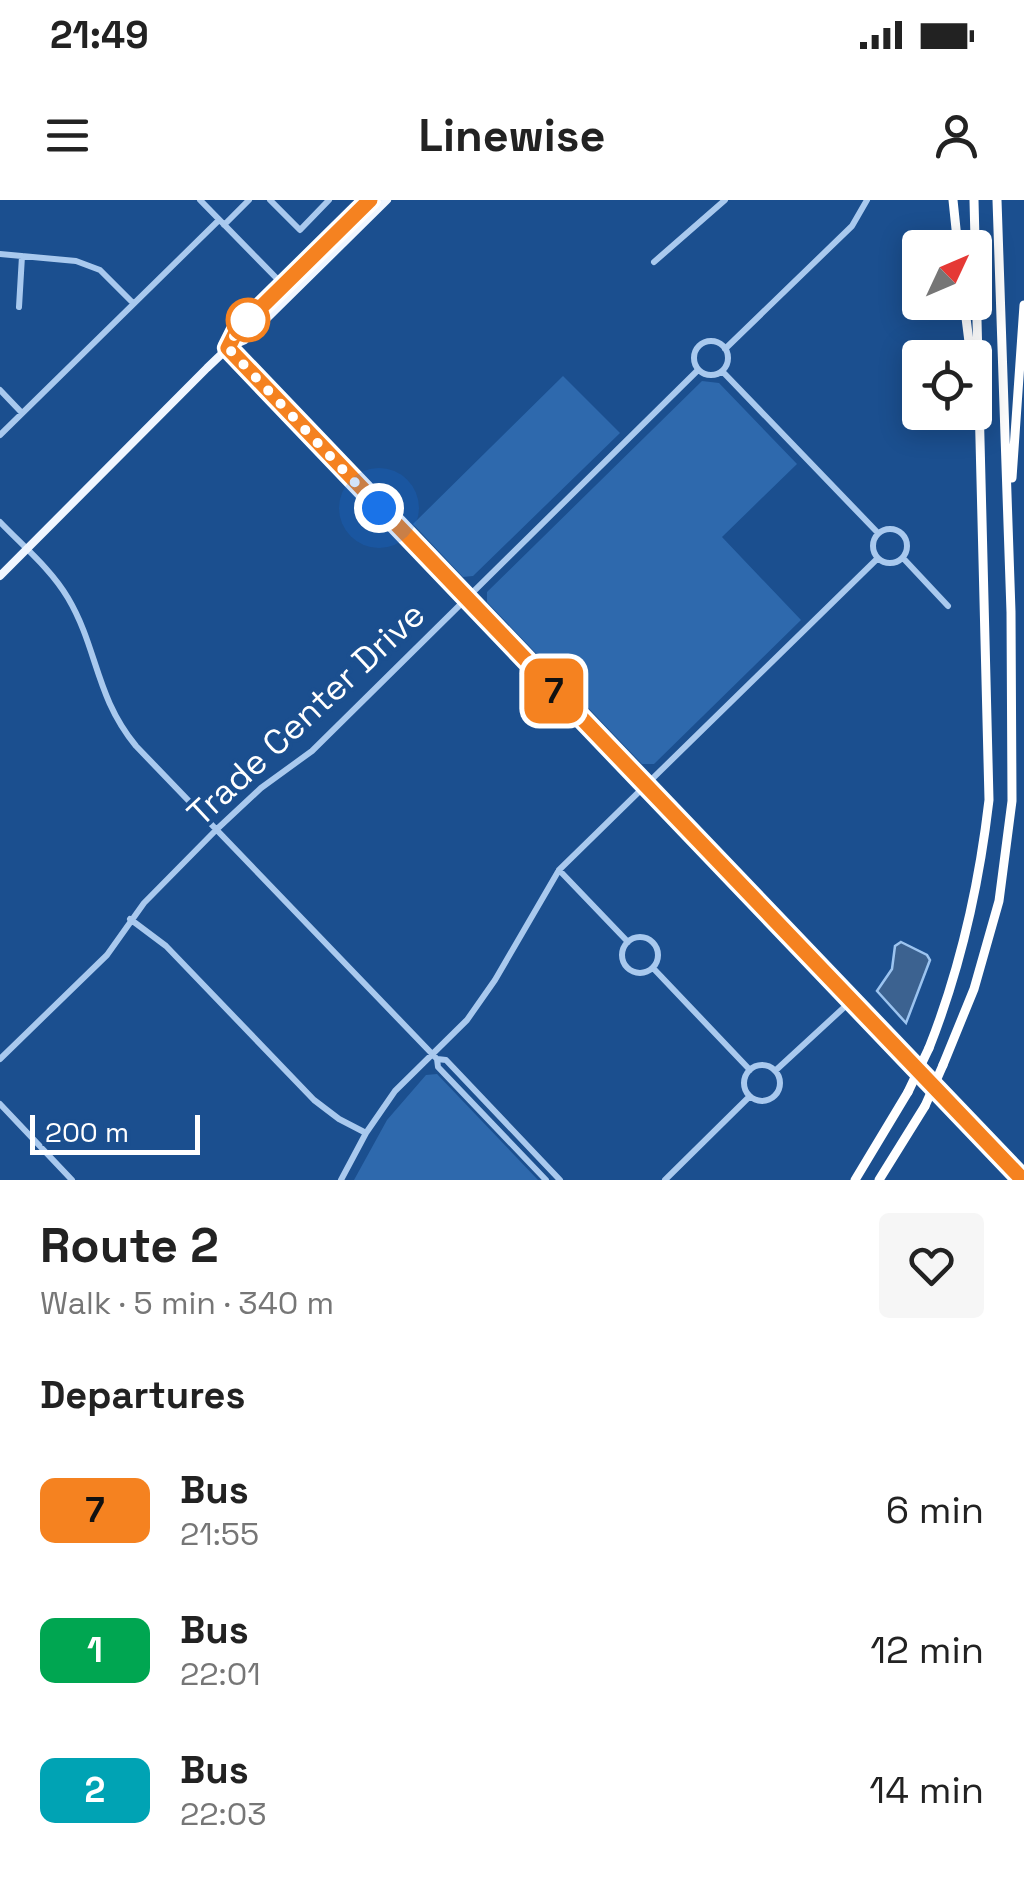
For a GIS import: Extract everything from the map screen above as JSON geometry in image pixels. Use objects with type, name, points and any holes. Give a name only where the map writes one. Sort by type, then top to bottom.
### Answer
[{"type":"highway","points":[[952,200],[956,230]]},
{"type":"highway","points":[[855,1180],[908,1092],[929,1048],[948,1001],[981,871],[989,800],[974,200]]},
{"type":"highway","points":[[879,1180],[925,1106],[974,990],[999,901],[1012,800],[1008,506],[997,200]]},
{"type":"highway","points":[[1008,506],[1024,304]]},
{"type":"highway","points":[[981,430],[982,437]]},
{"type":"main road","points":[[0,576],[370,200]]},
{"type":"main road","points":[[228,348],[245,340],[387,200]]},
{"type":"main road","points":[[228,348],[1024,1180]]},
{"type":"street","points":[[200,200],[292,294]]},
{"type":"street","points":[[270,200],[300,230],[329,200]]},
{"type":"street","points":[[654,262],[725,200]]},
{"type":"street","points":[[725,349],[852,226],[868,200]]},
{"type":"street","points":[[0,435],[244,202]]},
{"type":"street","points":[[0,254],[76,261],[100,270],[134,304]]},
{"type":"street","points":[[19,306],[22,256]]},
{"type":"street","points":[[710,341],[725,349],[728,361],[722,371],[709,376],[698,370],[694,354],[700,344],[710,341]]},
{"type":"street","name":"Trade Center Drive","points":[[0,1059],[107,955],[130,919],[216,830],[261,788],[312,751],[698,370]]},
{"type":"street","points":[[722,371],[878,533]]},
{"type":"street","points":[[0,390],[22,413]]},
{"type":"street","points":[[0,522],[68,598],[88,643],[109,708],[121,728],[546,1180]]},
{"type":"street","points":[[894,528],[904,535],[908,547],[903,558],[893,563],[878,558],[873,547],[878,533],[894,528]]},
{"type":"street","points":[[341,1180],[395,1092],[434,1057],[495,980],[559,870],[878,558]]},
{"type":"street","points":[[903,558],[948,606]]},
{"type":"street","points":[[559,870],[628,942]]},
{"type":"street","points":[[130,919],[166,946],[314,1100],[366,1134]]},
{"type":"street","points":[[640,937],[653,942],[658,955],[653,968],[640,973],[628,967],[623,960],[628,942],[640,937]]},
{"type":"street","points":[[653,968],[750,1070]]},
{"type":"street","points":[[776,1071],[851,1001]]},
{"type":"street","points":[[434,1057],[446,1060],[560,1180]]},
{"type":"street","points":[[750,1070],[766,1066],[776,1071]]},
{"type":"street","points":[[749,1097],[745,1082],[750,1070]]},
{"type":"street","points":[[749,1097],[762,1102],[775,1097],[780,1088],[776,1071]]},
{"type":"street","points":[[665,1180],[749,1097]]},
{"type":"street","points":[[0,1104],[72,1180]]},
{"type":"shaded area","points":[[563,376],[620,433],[473,576],[463,577],[413,524]]},
{"type":"shaded area","points":[[702,381],[719,383],[797,464],[722,537],[801,620],[654,764],[642,764],[487,602],[487,592]]},
{"type":"shaded area","points":[[901,942],[930,960],[906,1023],[877,991],[892,969],[895,946]]},
{"type":"shaded area","points":[[437,1074],[538,1180],[354,1180],[387,1120],[426,1075]]},
{"type":"bus line","name":"7","points":[[370,200],[236,332],[228,348],[1023,1180]]},
{"type":"route","points":[[248,320],[260,309],[236,332],[228,348],[379,508]]}]
